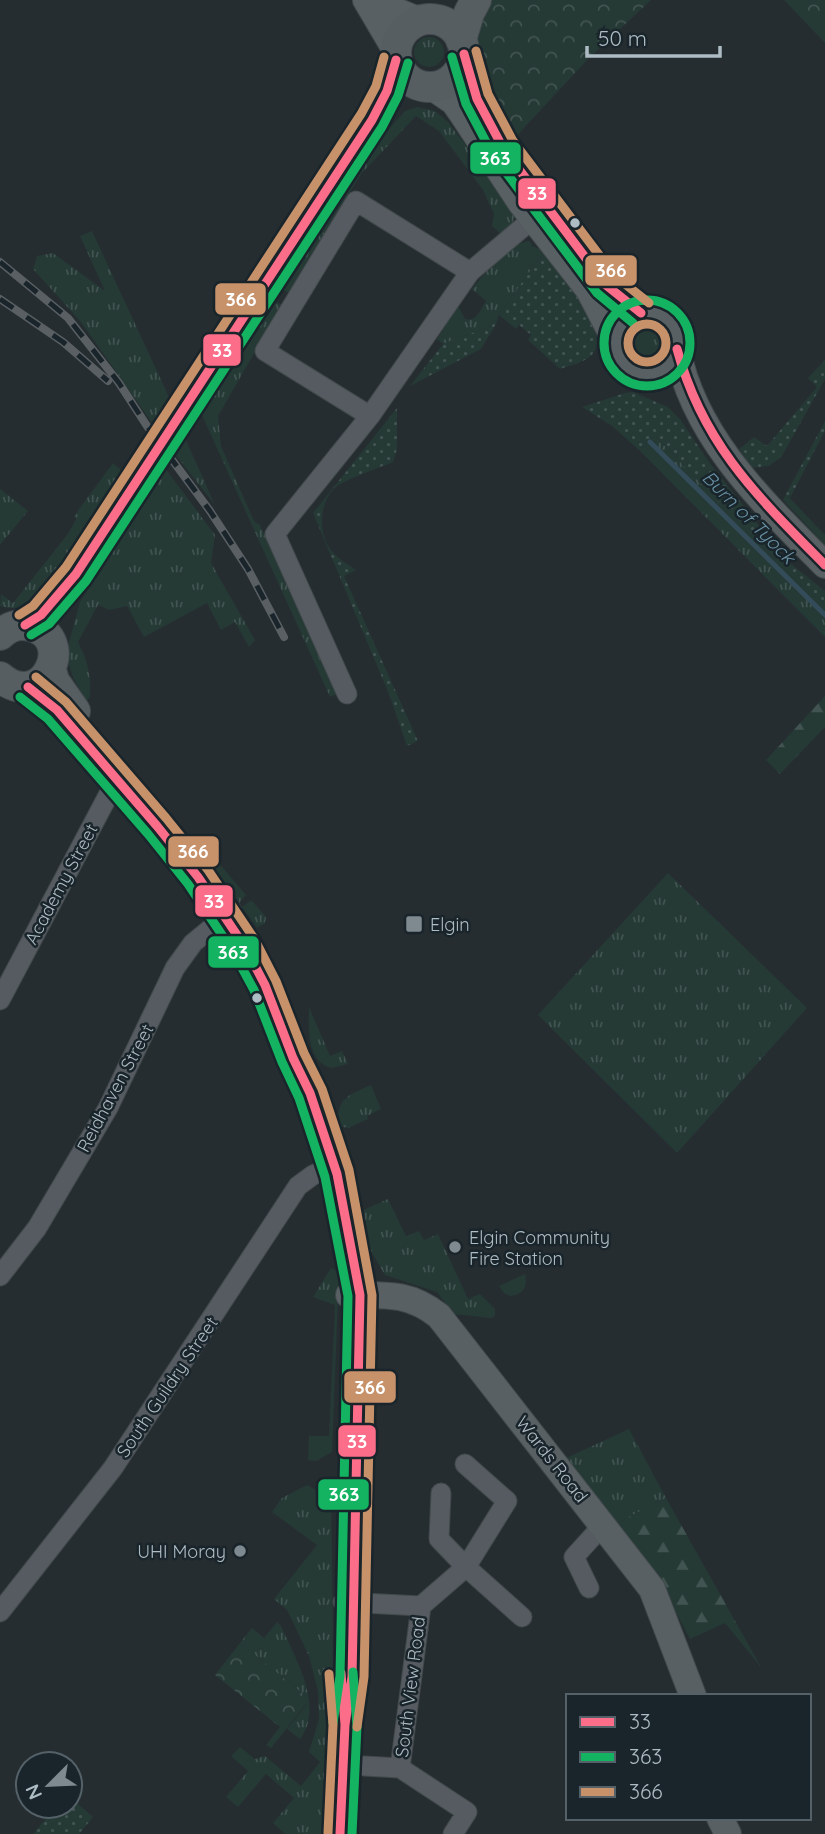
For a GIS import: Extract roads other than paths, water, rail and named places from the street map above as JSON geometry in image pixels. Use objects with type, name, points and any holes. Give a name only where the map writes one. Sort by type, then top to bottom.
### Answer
[{"type":"main road","points":[[10,626],[41,615],[76,574],[372,120],[387,90],[400,35],[408,26],[461,0]]},
{"type":"main road","points":[[372,120],[394,103],[428,86],[441,85],[452,78],[460,68],[469,13],[476,0]]},
{"type":"main road","points":[[424,19],[448,23],[455,30],[462,47]]},
{"type":"main road","points":[[396,55],[399,68],[408,79],[428,86]]},
{"type":"main road","points":[[25,678],[76,574]]},
{"type":"main road","points":[[10,626],[40,629],[50,640],[25,678]]},
{"type":"main road","points":[[25,678],[54,681],[66,701],[189,865],[230,912],[265,985],[293,1058],[310,1093],[334,1166],[349,1234],[354,1295],[340,1476],[347,1602],[340,1668],[345,1725],[340,1834]]},
{"type":"street","points":[[366,0],[396,55]]},
{"type":"street","points":[[381,0],[394,10],[424,19]]},
{"type":"street","points":[[462,47],[477,99],[491,128],[589,290],[616,342]]},
{"type":"street","points":[[428,86],[452,101],[540,212],[606,285],[641,313]]},
{"type":"street","points":[[370,416],[265,351],[356,201],[470,272]]},
{"type":"street","points":[[347,694],[275,534],[370,416],[470,272],[540,212]]},
{"type":"street","points":[[677,349],[668,366],[652,374],[642,374],[626,366],[617,350],[617,333],[628,317],[641,313],[657,313],[666,318],[677,336],[681,371],[703,421]]},
{"type":"street","points":[[652,374],[703,421],[752,489],[825,565]]},
{"type":"street","name":"Academy Street","points":[[0,1000],[122,776]]},
{"type":"street","name":"Reidhaven Street","points":[[0,1276],[37,1228],[108,1108],[176,968],[193,943],[230,912]]},
{"type":"street","name":"South Guildry Street","points":[[1,1609],[113,1468],[298,1186],[313,1175],[334,1166]]},
{"type":"street","name":"Wards Road","points":[[354,1295],[398,1295],[424,1304],[439,1316],[604,1524],[652,1589],[692,1694]]},
{"type":"street","name":"South View Road","points":[[400,1768],[421,1606],[466,1567],[508,1501],[465,1464]]},
{"type":"street","points":[[441,1493],[439,1539],[522,1617]]},
{"type":"street","points":[[589,1588],[574,1557],[604,1524]]},
{"type":"street","name":"South View Road","points":[[347,1602],[421,1606]]},
{"type":"street","name":"South View Road","points":[[364,1766],[400,1768],[467,1812],[453,1834]]},
{"type":"waterway","name":"Burn of Tyock","points":[[650,442],[825,615]]},
{"type":"railway","points":[[0,262],[68,318],[119,383],[248,569],[284,637]]},
{"type":"railway","points":[[0,299],[63,342],[108,381]]},
{"type":"place","name":"Elgin","points":[[414,924]]},
{"type":"place","name":"Elgin Community Fire Station","points":[[455,1247]]},
{"type":"place","name":"UHI Moray","points":[[240,1551]]}]
